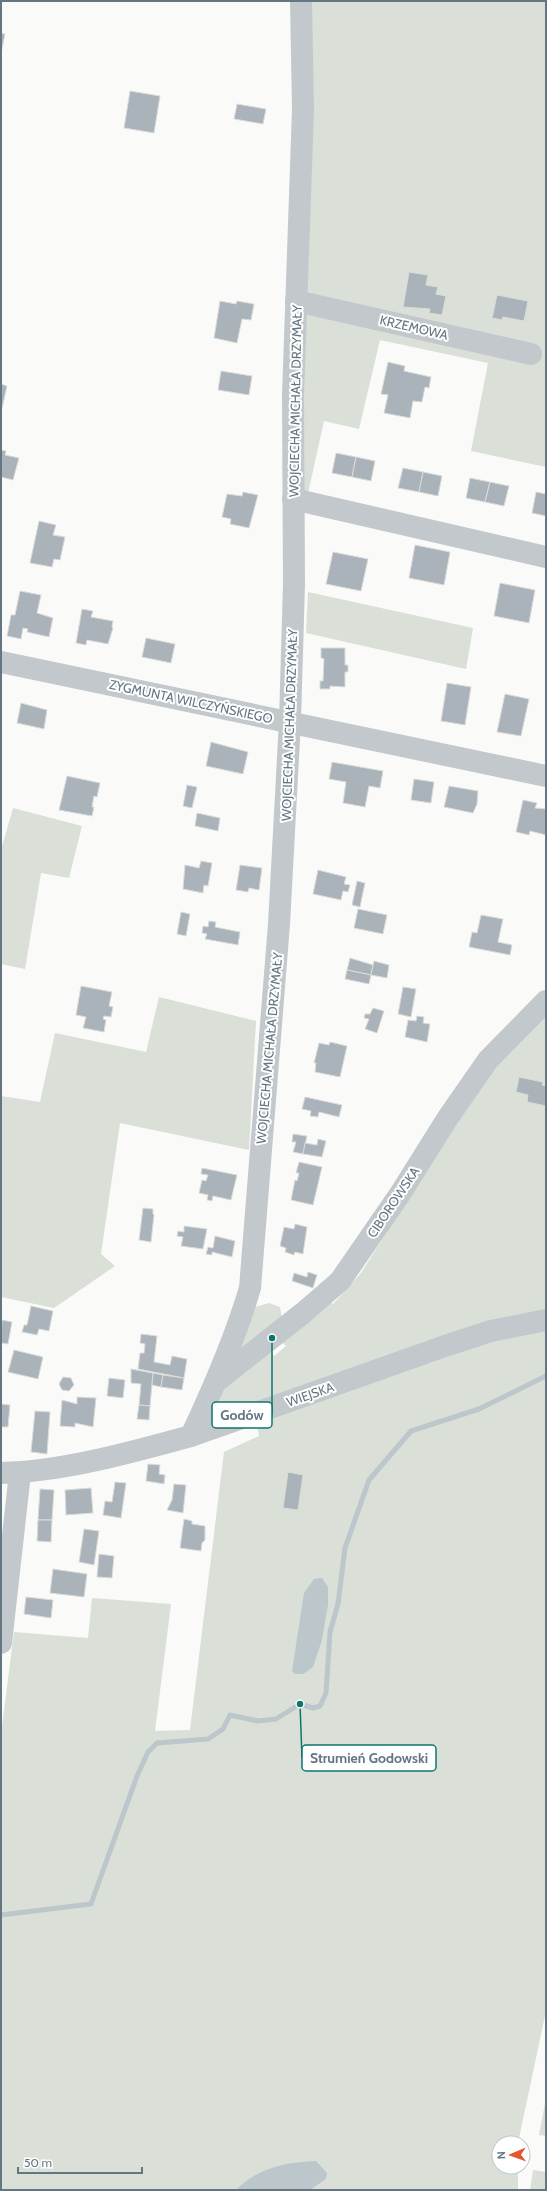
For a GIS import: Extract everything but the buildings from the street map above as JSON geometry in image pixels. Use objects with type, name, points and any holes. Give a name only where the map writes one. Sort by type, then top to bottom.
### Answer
[{"type":"street","name":"WOJCIECHA MICHAŁA DRZYMAŁY","points":[[191,1436],[217,1381],[241,1320],[250,1288],[279,924],[290,721],[294,584],[293,499],[296,301],[303,110],[301,1]]},
{"type":"street","name":"KRZEMOWA","points":[[296,301],[531,354]]},
{"type":"street","points":[[293,499],[546,557]]},
{"type":"street","name":"ZYGMUNTA WILCZYŃSKIEGO","points":[[1,662],[290,721],[546,776]]},
{"type":"street","name":"CIBOROWSKA","points":[[217,1381],[303,1313],[340,1281],[400,1194],[447,1119],[488,1060],[546,1001]]},
{"type":"street","name":"WIEJSKA","points":[[10,1473],[46,1469],[191,1436],[491,1331],[546,1320]]},
{"type":"street","points":[[1,1643],[10,1473]]},
{"type":"shaded area","points":[[308,1],[546,1],[546,467],[471,451],[488,363],[380,340],[359,429],[324,421],[309,489],[309,497],[304,495],[298,472]]},
{"type":"shaded area","points":[[308,592],[473,628],[466,669],[306,633]]},
{"type":"shaded area","points":[[13,808],[82,826],[69,878],[41,873],[25,969],[1,964],[1,850]]},
{"type":"shaded area","points":[[159,997],[256,1021],[249,1150],[120,1123],[101,1254],[115,1266],[54,1308],[1,1297],[1,1096],[40,1102],[55,1033],[146,1052]]},
{"type":"shaded area","points":[[546,1010],[546,2011],[520,2135],[491,2135],[491,2175],[518,2175],[518,2190],[1,2190],[1,1734],[14,1632],[88,1638],[92,1598],[171,1604],[155,1731],[190,1730],[224,1452],[259,1436],[254,1408],[228,1412],[219,1404],[221,1391],[269,1350],[274,1356],[286,1346],[281,1341],[330,1302],[333,1304],[361,1273],[490,1069]]},
{"type":"shaded area","points":[[269,1303],[280,1307],[282,1319],[236,1358],[255,1307]]},
{"type":"shaded area","points":[[322,1578],[328,1587],[328,1605],[322,1640],[313,1667],[303,1674],[295,1674],[292,1671],[304,1593],[314,1579]]},
{"type":"shaded area","points":[[546,2098],[546,2136],[539,2135]]},
{"type":"shaded area","points":[[316,2161],[327,2173],[326,2179],[310,2190],[236,2190],[244,2182],[263,2171],[283,2165]]},
{"type":"shaded area","points":[[533,2170],[546,2172],[546,2190],[530,2190]]},
{"type":"waterway","points":[[1,1915],[91,1904],[137,1776],[148,1752],[157,1743],[208,1739],[223,1729],[230,1715],[258,1721],[276,1719],[300,1704],[313,1708],[320,1706],[326,1693],[330,1632],[338,1604],[345,1548],[369,1480],[411,1431],[479,1409],[546,1376]]},
{"type":"place","name":"Godów","points":[[272,1338]]},
{"type":"place","name":"Strumień Godowski","points":[[300,1704]]}]
